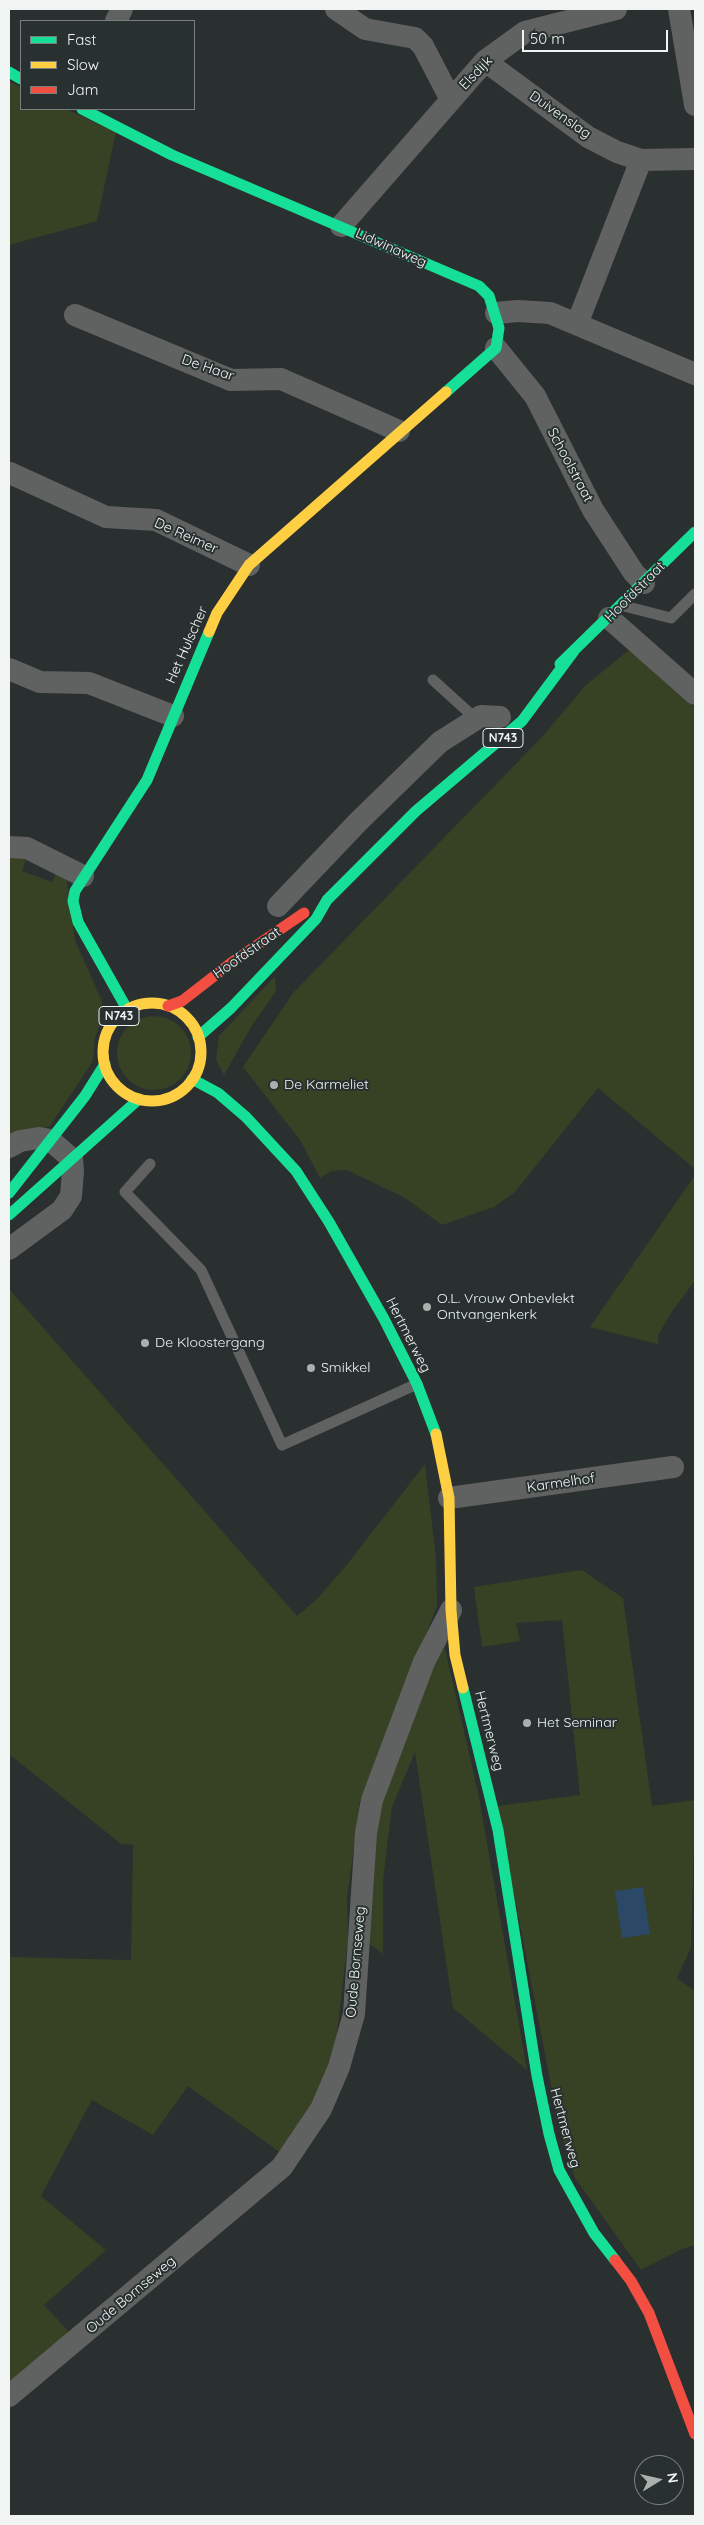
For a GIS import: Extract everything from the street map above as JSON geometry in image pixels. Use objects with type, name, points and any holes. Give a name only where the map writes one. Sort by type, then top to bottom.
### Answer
[{"type":"street","name":"Elsdijk","points":[[336,9],[365,29],[415,38],[423,46],[451,100]]},
{"type":"street","name":"Elsdijk","points":[[341,226],[485,60],[525,32],[612,9]]},
{"type":"street","points":[[680,9],[695,105]]},
{"type":"street","name":"Duivenslag","points":[[485,60],[588,136],[617,152],[641,160],[695,159]]},
{"type":"street","points":[[9,72],[20,78]]},
{"type":"street","name":"Lidwinaweg","points":[[84,110],[172,154],[479,286],[489,296],[496,313]]},
{"type":"street","points":[[577,324],[641,160]]},
{"type":"street","points":[[496,348],[499,328],[496,313],[518,311],[550,313],[695,374]]},
{"type":"street","name":"De Haar","points":[[74,315],[231,380],[281,379],[399,431]]},
{"type":"street","name":"Het Hulscher","points":[[128,1009],[78,922],[73,901],[75,891],[83,876],[126,816],[147,780],[217,613],[249,565],[399,431],[496,348]]},
{"type":"street","name":"Schoolstraat","points":[[496,348],[534,396],[593,510],[634,572],[644,583]]},
{"type":"street","name":"De Reimer","points":[[10,474],[106,517],[156,520],[249,565]]},
{"type":"street","name":"Hoofdstraat","points":[[530,691],[616,612],[695,532]]},
{"type":"street","points":[[616,612],[695,694]]},
{"type":"street","name":"Hoofdstraat","points":[[416,810],[441,792],[522,721],[574,652]]},
{"type":"street","points":[[9,669],[40,682],[89,683],[173,716]]},
{"type":"street","name":"Hoofdstraat","points":[[278,906],[358,822],[440,742],[493,719]]},
{"type":"street","name":"Hoofdstraat","points":[[198,1037],[231,1008],[316,918],[327,900],[416,810],[446,771]]},
{"type":"street","points":[[358,822],[381,846]]},
{"type":"street","points":[[9,847],[27,848],[83,876]]},
{"type":"street","name":"Hoofdstraat","points":[[168,1006],[182,1001],[231,963],[307,910],[327,900]]},
{"type":"street","name":"N743","points":[[139,1099],[117,1086],[105,1064],[103,1051],[105,1038],[110,1026],[128,1009],[149,1003],[168,1006]]},
{"type":"street","points":[[9,1215],[139,1099],[151,1101],[175,1095],[192,1079],[200,1054],[198,1037],[187,1018],[168,1006]]},
{"type":"street","name":"N743","points":[[9,1193],[96,1082],[105,1064]]},
{"type":"street","name":"Hertmerweg","points":[[192,1079],[218,1093],[246,1117],[296,1171],[346,1253],[417,1384],[435,1430],[449,1498],[451,1610],[454,1654],[498,1830],[536,2076],[559,2170],[594,2233],[630,2281],[649,2313],[695,2434]]},
{"type":"street","points":[[9,1147],[20,1142],[50,1140],[72,1159]]},
{"type":"street","points":[[9,1250],[62,1210],[70,1196],[72,1159]]},
{"type":"street","name":"Karmelhof","points":[[449,1498],[673,1467]]},
{"type":"street","name":"Oude Bornseweg","points":[[9,2396],[282,2167],[321,2109],[340,2068],[354,2014],[366,1833],[372,1800],[424,1662],[451,1610]]},
{"type":"lane","points":[[616,612],[671,618],[695,594]]},
{"type":"lane","points":[[433,680],[493,719]]},
{"type":"lane","points":[[150,1164],[125,1192],[201,1270],[282,1445],[417,1384]]},
{"type":"green space","points":[[9,81],[20,86],[20,110],[68,110],[116,132],[97,221],[9,245]]},
{"type":"green space","points":[[630,649],[673,679],[695,709],[695,1169],[598,1088],[515,1192],[494,1207],[442,1225],[405,1198],[347,1170],[332,1171],[320,1178],[300,1140],[243,1067],[293,993],[541,738],[586,685]]},
{"type":"green space","points":[[9,855],[27,856],[22,871],[52,882],[58,868],[66,875],[75,940],[101,999],[103,1010],[102,1020],[95,1038],[93,1061],[50,1126],[9,1139]]},
{"type":"green space","points":[[275,976],[276,991],[251,1027],[224,1075],[216,1060],[219,1036]]},
{"type":"green space","points":[[147,1016],[161,1016],[175,1022],[185,1032],[191,1046],[189,1067],[175,1084],[161,1090],[147,1090],[133,1084],[123,1074],[117,1060],[117,1046],[123,1032],[133,1022]]},
{"type":"green space","points":[[695,1175],[695,1281],[673,1310],[658,1335],[658,1344],[590,1327]]},
{"type":"green space","points":[[9,1289],[297,1616],[316,1600],[345,1567],[425,1464],[436,1558],[437,1606],[360,1801],[347,1898],[348,1938],[336,2043],[322,2086],[282,2154],[188,2086],[153,2135],[92,2100],[41,2196],[106,2250],[44,2305],[72,2335],[9,2385],[9,1957],[131,1960],[133,1845],[121,1844],[9,1754]]},
{"type":"green space","points":[[582,1570],[623,1598],[652,1806],[695,1800],[691,1948],[677,1978],[695,1991],[695,2245],[682,2249],[641,2270],[575,2178],[560,2132],[497,1806],[580,1795],[562,1620],[516,1623],[520,1641],[482,1647],[474,1587]]},
{"type":"green space","points":[[443,1640],[478,1792],[527,2070],[453,2008],[415,1752],[392,1807],[383,1880],[383,1954],[366,1941],[375,1809]]},
{"type":"water","points":[[643,1887],[650,1934],[622,1938],[615,1891]]},
{"type":"traffic: fast","points":[[9,72],[20,78]]},
{"type":"traffic: fast","points":[[84,110],[172,155],[479,286],[489,296],[499,328],[496,348],[446,392]]},
{"type":"traffic: fast","points":[[560,664],[695,532]]},
{"type":"traffic: fast","points":[[127,1009],[78,922],[73,901],[75,891],[147,780],[209,632]]},
{"type":"traffic: fast","points":[[198,1037],[231,1008],[316,919],[327,900],[416,811],[522,721],[574,651]]},
{"type":"traffic: fast","points":[[9,1193],[85,1096],[105,1064]]},
{"type":"traffic: fast","points":[[192,1079],[218,1093],[246,1117],[296,1171],[329,1222],[384,1319],[417,1384],[436,1434]]},
{"type":"traffic: fast","points":[[9,1215],[139,1099]]},
{"type":"traffic: fast","points":[[463,1688],[498,1830],[537,2076],[549,2134],[559,2170],[594,2233],[615,2260]]},
{"type":"traffic: slow","points":[[209,632],[217,613],[249,565],[446,392]]},
{"type":"traffic: slow","points":[[152,1003],[171,1007],[186,1018],[197,1033],[201,1052],[197,1071],[186,1086],[171,1097],[152,1101],[133,1097],[118,1086],[107,1071],[103,1052],[107,1033],[118,1018],[133,1007],[152,1003]]},
{"type":"traffic: slow","points":[[436,1434],[449,1498],[451,1610],[455,1655],[463,1688]]},
{"type":"traffic: jam","points":[[168,1006],[182,1001],[231,963],[304,913]]},
{"type":"traffic: jam","points":[[615,2260],[631,2281],[649,2313],[695,2434]]},
{"type":"place","name":"De Karmeliet","points":[[274,1085]]},
{"type":"place","name":"O.L. Vrouw Onbevlekt Ontvangenkerk","points":[[427,1307]]},
{"type":"place","name":"De Kloostergang","points":[[145,1343]]},
{"type":"place","name":"Smikkel","points":[[311,1368]]},
{"type":"place","name":"Het Seminar","points":[[527,1723]]}]
